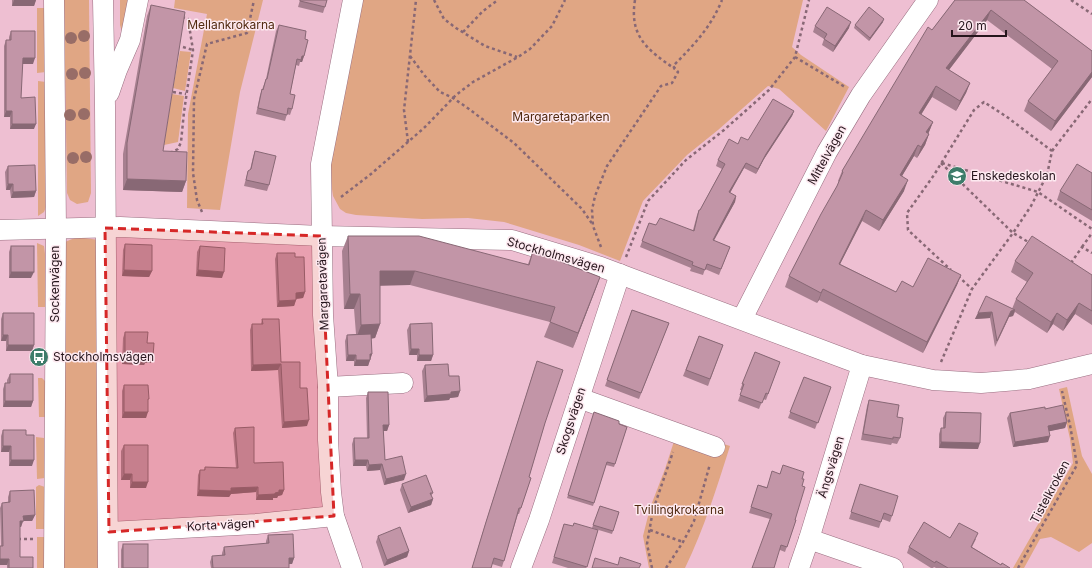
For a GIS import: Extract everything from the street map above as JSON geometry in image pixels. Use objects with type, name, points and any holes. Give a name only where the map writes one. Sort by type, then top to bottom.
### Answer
[{"type":"street","name":"Sockenvägen","points":[[54,0],[56,229],[54,568]]},
{"type":"street","points":[[103,0],[108,568]]},
{"type":"street","points":[[105,106],[117,70],[130,40],[138,0]]},
{"type":"street","name":"Margaretavägen","points":[[352,568],[334,516],[328,440],[328,387],[323,315],[321,164],[353,0]]},
{"type":"street","name":"Mittelvägen","points":[[742,319],[827,152],[861,95],[928,0]]},
{"type":"street","name":"Stockholmsvägen","points":[[0,230],[105,228],[120,226],[321,236],[512,240],[602,266],[862,365],[933,380],[981,383],[1029,379],[1092,364]]},
{"type":"street","name":"Skogsvägen","points":[[521,568],[539,520],[620,274]]},
{"type":"street","name":"Ängsvägen","points":[[799,568],[862,365]]},
{"type":"street","points":[[328,387],[403,383]]},
{"type":"street","points":[[579,398],[715,447]]},
{"type":"street","name":"Korta vägen","points":[[108,532],[256,524],[334,516]]},
{"type":"street","points":[[809,539],[893,568]]},
{"type":"path","points":[[212,230],[196,200],[193,173],[194,99],[207,44],[247,33],[254,0]]},
{"type":"path","points":[[408,142],[404,110],[416,0]]},
{"type":"path","points":[[434,0],[444,19],[463,32],[485,46],[518,57]]},
{"type":"path","points":[[463,32],[483,11],[498,0]]},
{"type":"path","points":[[321,212],[371,174],[424,128],[453,98],[473,82],[530,49],[552,26],[565,0]]},
{"type":"path","points":[[635,0],[634,23],[642,42],[653,53],[678,72]]},
{"type":"path","points":[[678,72],[673,66],[694,45],[715,17],[722,0]]},
{"type":"path","points":[[620,274],[648,201],[686,160],[724,130],[769,90],[795,57],[809,0]]},
{"type":"path","points":[[1071,0],[1092,14]]},
{"type":"path","points":[[166,155],[178,149],[181,142],[186,94],[193,50],[188,19],[180,17]]},
{"type":"path","points":[[182,47],[193,50]]},
{"type":"path","points":[[410,56],[425,76],[440,92],[453,98],[514,143],[582,209],[593,226],[602,250],[602,266]]},
{"type":"path","points":[[795,57],[830,78]]},
{"type":"path","points":[[593,226],[592,210],[595,196],[607,166],[662,86],[672,83],[678,72]]},
{"type":"path","points":[[174,92],[186,94]]},
{"type":"path","points":[[940,363],[972,289],[1031,206],[1047,175],[1052,151],[1092,99]]},
{"type":"path","points":[[972,289],[908,230],[907,213],[942,163],[974,110],[984,102],[1007,117],[1052,151]]},
{"type":"path","points":[[942,163],[1038,192],[1092,229]]},
{"type":"path","points":[[942,163],[1013,233],[1032,244]]},
{"type":"path","points":[[1070,265],[1092,233]]},
{"type":"path","points":[[1082,247],[1092,253]]},
{"type":"path","name":"Tistelkroken","points":[[1018,568],[1077,465],[1058,372]]},
{"type":"path","points":[[652,568],[647,544],[653,510],[679,435]]},
{"type":"path","points":[[666,568],[683,542],[694,521],[715,447]]},
{"type":"path","points":[[650,530],[683,542]]},
{"type":"path","points":[[14,540],[34,539]]},
{"type":"highlighted area","points":[[105,228],[321,236],[334,516],[109,532]]},
{"type":"green space","points":[[64,0],[89,0],[91,193],[88,202],[77,204],[70,200],[67,193]]},
{"type":"green space","points":[[120,0],[128,0],[122,32],[120,25]]},
{"type":"green space","name":"Mellankrokarna","points":[[175,0],[263,0],[240,92],[220,210],[187,208],[188,114],[207,14],[174,8]]},
{"type":"green space","name":"Margaretaparken","points":[[363,0],[803,0],[792,47],[801,55],[849,87],[826,131],[779,89],[768,86],[687,155],[643,201],[620,261],[579,245],[504,222],[468,218],[422,219],[356,215],[346,213],[340,209],[333,196],[328,161]]},
{"type":"green space","points":[[37,8],[45,8],[46,72],[37,73]]},
{"type":"green space","points":[[180,51],[191,52],[185,91],[173,88]]},
{"type":"green space","points":[[38,81],[46,82],[46,207],[44,212],[38,216]]},
{"type":"green space","points":[[172,94],[184,96],[178,142],[164,145]]},
{"type":"green space","points":[[77,237],[99,240],[99,568],[63,568],[65,242]]},
{"type":"green space","points":[[37,243],[44,246],[45,254],[45,307],[38,307]]},
{"type":"green space","points":[[38,378],[42,378],[45,381],[45,417],[39,417]]},
{"type":"green space","points":[[1067,387],[1082,456],[1092,474],[1092,543],[1079,552],[1051,537],[1040,539],[1024,568],[1013,568],[1073,463],[1070,439],[1059,389]]},
{"type":"green space","name":"Tvillingkrokarna","points":[[678,429],[730,446],[704,523],[685,568],[649,568],[643,536],[650,508]]},
{"type":"green space","points":[[36,437],[44,438],[45,478],[37,479]]},
{"type":"green space","points":[[39,485],[45,487],[44,529],[36,529],[36,487]]},
{"type":"green space","points":[[37,537],[45,537],[45,568],[37,568]]},
{"type":"building","points":[[300,0],[327,0],[325,7]]},
{"type":"building","points":[[955,0],[1024,0],[1092,51],[1092,72],[1055,121],[1028,101],[1058,61],[991,10],[946,68],[970,83],[960,101],[936,86],[919,113],[933,122],[926,132],[929,134],[921,147],[918,145],[900,175],[908,180],[883,220],[866,210],[839,264],[896,292],[902,281],[913,287],[928,258],[961,275],[927,342],[823,289],[821,293],[789,276],[837,186],[843,172],[842,171],[928,27],[932,30]]},
{"type":"building","points":[[151,5],[185,12],[163,151],[187,152],[186,181],[127,179],[127,143]]},
{"type":"building","points":[[827,7],[851,22],[835,46],[824,39],[827,34],[815,26]]},
{"type":"building","points":[[869,7],[884,19],[870,38],[855,25]]},
{"type":"building","points":[[279,25],[306,31],[305,39],[308,40],[304,56],[302,56],[301,60],[297,59],[290,94],[295,95],[292,109],[288,108],[287,115],[258,108],[262,89],[263,90],[267,79]]},
{"type":"building","points":[[11,31],[35,31],[35,58],[23,58],[21,98],[35,97],[36,124],[12,124],[12,111],[6,111],[6,40],[11,40]]},
{"type":"building","points":[[773,99],[794,111],[758,169],[746,163],[729,192],[736,196],[713,240],[730,247],[721,269],[707,264],[705,270],[692,265],[693,262],[642,241],[649,223],[656,225],[660,218],[694,231],[699,210],[725,164],[718,160],[729,139],[738,144],[741,137],[748,140]]},
{"type":"building","points":[[255,151],[276,156],[269,185],[246,180],[248,171],[251,169]]},
{"type":"building","points":[[1077,164],[1092,173],[1092,210],[1060,191]]},
{"type":"building","points":[[35,165],[36,191],[13,192],[13,184],[8,184],[8,166]]},
{"type":"building","points":[[348,236],[419,236],[529,265],[533,251],[600,277],[578,333],[550,322],[555,307],[415,271],[380,271],[380,324],[361,325],[360,294],[350,294]]},
{"type":"building","points":[[1032,236],[1092,275],[1092,311],[1079,303],[1067,320],[1057,313],[1051,322],[1016,299],[1033,273],[1015,261]]},
{"type":"building","points":[[125,244],[152,245],[152,271],[124,270]]},
{"type":"building","points":[[11,246],[34,246],[34,272],[11,272]]},
{"type":"building","points":[[200,246],[225,248],[224,272],[198,270]]},
{"type":"building","points":[[277,253],[295,253],[295,257],[304,257],[305,292],[296,293],[296,300],[279,301]]},
{"type":"building","points":[[986,296],[1015,310],[1011,311],[997,341],[992,312],[978,313]]},
{"type":"building","points":[[632,310],[669,323],[641,393],[607,380]]},
{"type":"building","points":[[3,313],[34,313],[34,345],[8,345],[8,335],[3,335]]},
{"type":"building","points":[[262,319],[279,319],[281,362],[300,362],[300,388],[307,388],[309,420],[284,422],[281,364],[253,365],[252,324],[263,324]]},
{"type":"building","points":[[432,323],[433,355],[419,355],[419,349],[411,349],[410,324]]},
{"type":"building","points":[[125,332],[148,332],[147,343],[154,343],[153,357],[146,357],[146,359],[125,358]]},
{"type":"building","points":[[371,334],[372,354],[370,354],[370,360],[356,360],[356,355],[348,355],[347,335]]},
{"type":"building","points":[[699,336],[723,345],[710,379],[686,370]]},
{"type":"building","points":[[755,352],[780,362],[768,394],[766,393],[762,403],[740,395],[744,384],[742,384]]},
{"type":"building","points":[[537,361],[563,370],[529,477],[531,478],[521,508],[519,508],[504,561],[494,558],[491,568],[472,568],[486,522]]},
{"type":"building","points":[[448,364],[449,376],[459,376],[460,391],[451,392],[451,394],[427,396],[425,365]]},
{"type":"building","points":[[10,374],[33,374],[33,401],[5,401],[5,383],[10,383]]},
{"type":"building","points":[[804,377],[831,387],[818,423],[790,412]]},
{"type":"building","points":[[124,385],[148,385],[148,412],[124,412]]},
{"type":"building","points":[[368,392],[388,392],[389,425],[383,425],[385,460],[402,456],[406,474],[386,479],[382,464],[369,465],[368,460],[355,460],[354,438],[369,438]]},
{"type":"building","points":[[869,400],[899,405],[897,417],[903,418],[900,438],[893,437],[893,439],[863,434]]},
{"type":"building","points":[[1063,405],[1067,422],[1048,426],[1050,436],[1015,442],[1010,413],[1045,407],[1045,409]]},
{"type":"building","points":[[594,412],[619,421],[619,424],[627,427],[615,464],[607,462],[594,503],[568,495]]},
{"type":"building","points":[[946,412],[981,413],[980,443],[941,442],[941,428],[945,428]]},
{"type":"building","points":[[254,427],[254,463],[283,462],[284,490],[279,490],[279,492],[275,494],[258,495],[258,487],[231,488],[231,491],[199,490],[200,470],[205,470],[205,467],[238,468],[235,428]]},
{"type":"building","points":[[3,430],[26,430],[26,435],[34,435],[34,460],[11,460],[11,446],[3,446]]},
{"type":"building","points":[[124,445],[148,445],[148,482],[132,482],[132,474],[124,474]]},
{"type":"building","points":[[783,465],[804,472],[802,486],[805,487],[796,520],[787,547],[781,545],[774,568],[752,568],[772,514],[751,507],[758,485],[767,488],[772,471],[780,474]]},
{"type":"building","points":[[426,475],[433,493],[430,493],[433,499],[411,507],[402,484]]},
{"type":"building","points":[[860,484],[898,496],[892,516],[884,513],[881,522],[851,512]]},
{"type":"building","points":[[34,490],[35,515],[23,516],[24,521],[20,521],[20,557],[33,557],[33,568],[9,568],[9,559],[0,559],[0,546],[3,546],[2,503],[10,502],[10,491]]},
{"type":"building","points":[[600,506],[619,512],[613,531],[593,525]]},
{"type":"building","points":[[924,522],[950,538],[959,523],[978,533],[971,547],[1001,565],[1002,563],[1010,568],[948,568],[936,561],[935,563],[909,547]]},
{"type":"building","points":[[574,523],[598,530],[587,567],[554,557],[564,524],[573,526]]},
{"type":"building","points":[[400,527],[409,551],[387,560],[378,536]]},
{"type":"building","points":[[293,534],[294,558],[289,558],[289,568],[213,568],[212,556],[225,555],[224,547],[269,543],[268,535]]},
{"type":"building","points":[[123,544],[148,544],[148,568],[123,568]]},
{"type":"building","points":[[620,557],[641,564],[639,568],[592,568],[595,558],[618,565]]},
{"type":"place","name":"Enskedeskolan","points":[[957,176]]},
{"type":"place","name":"Stockholmsvägen","points":[[39,357]]}]
